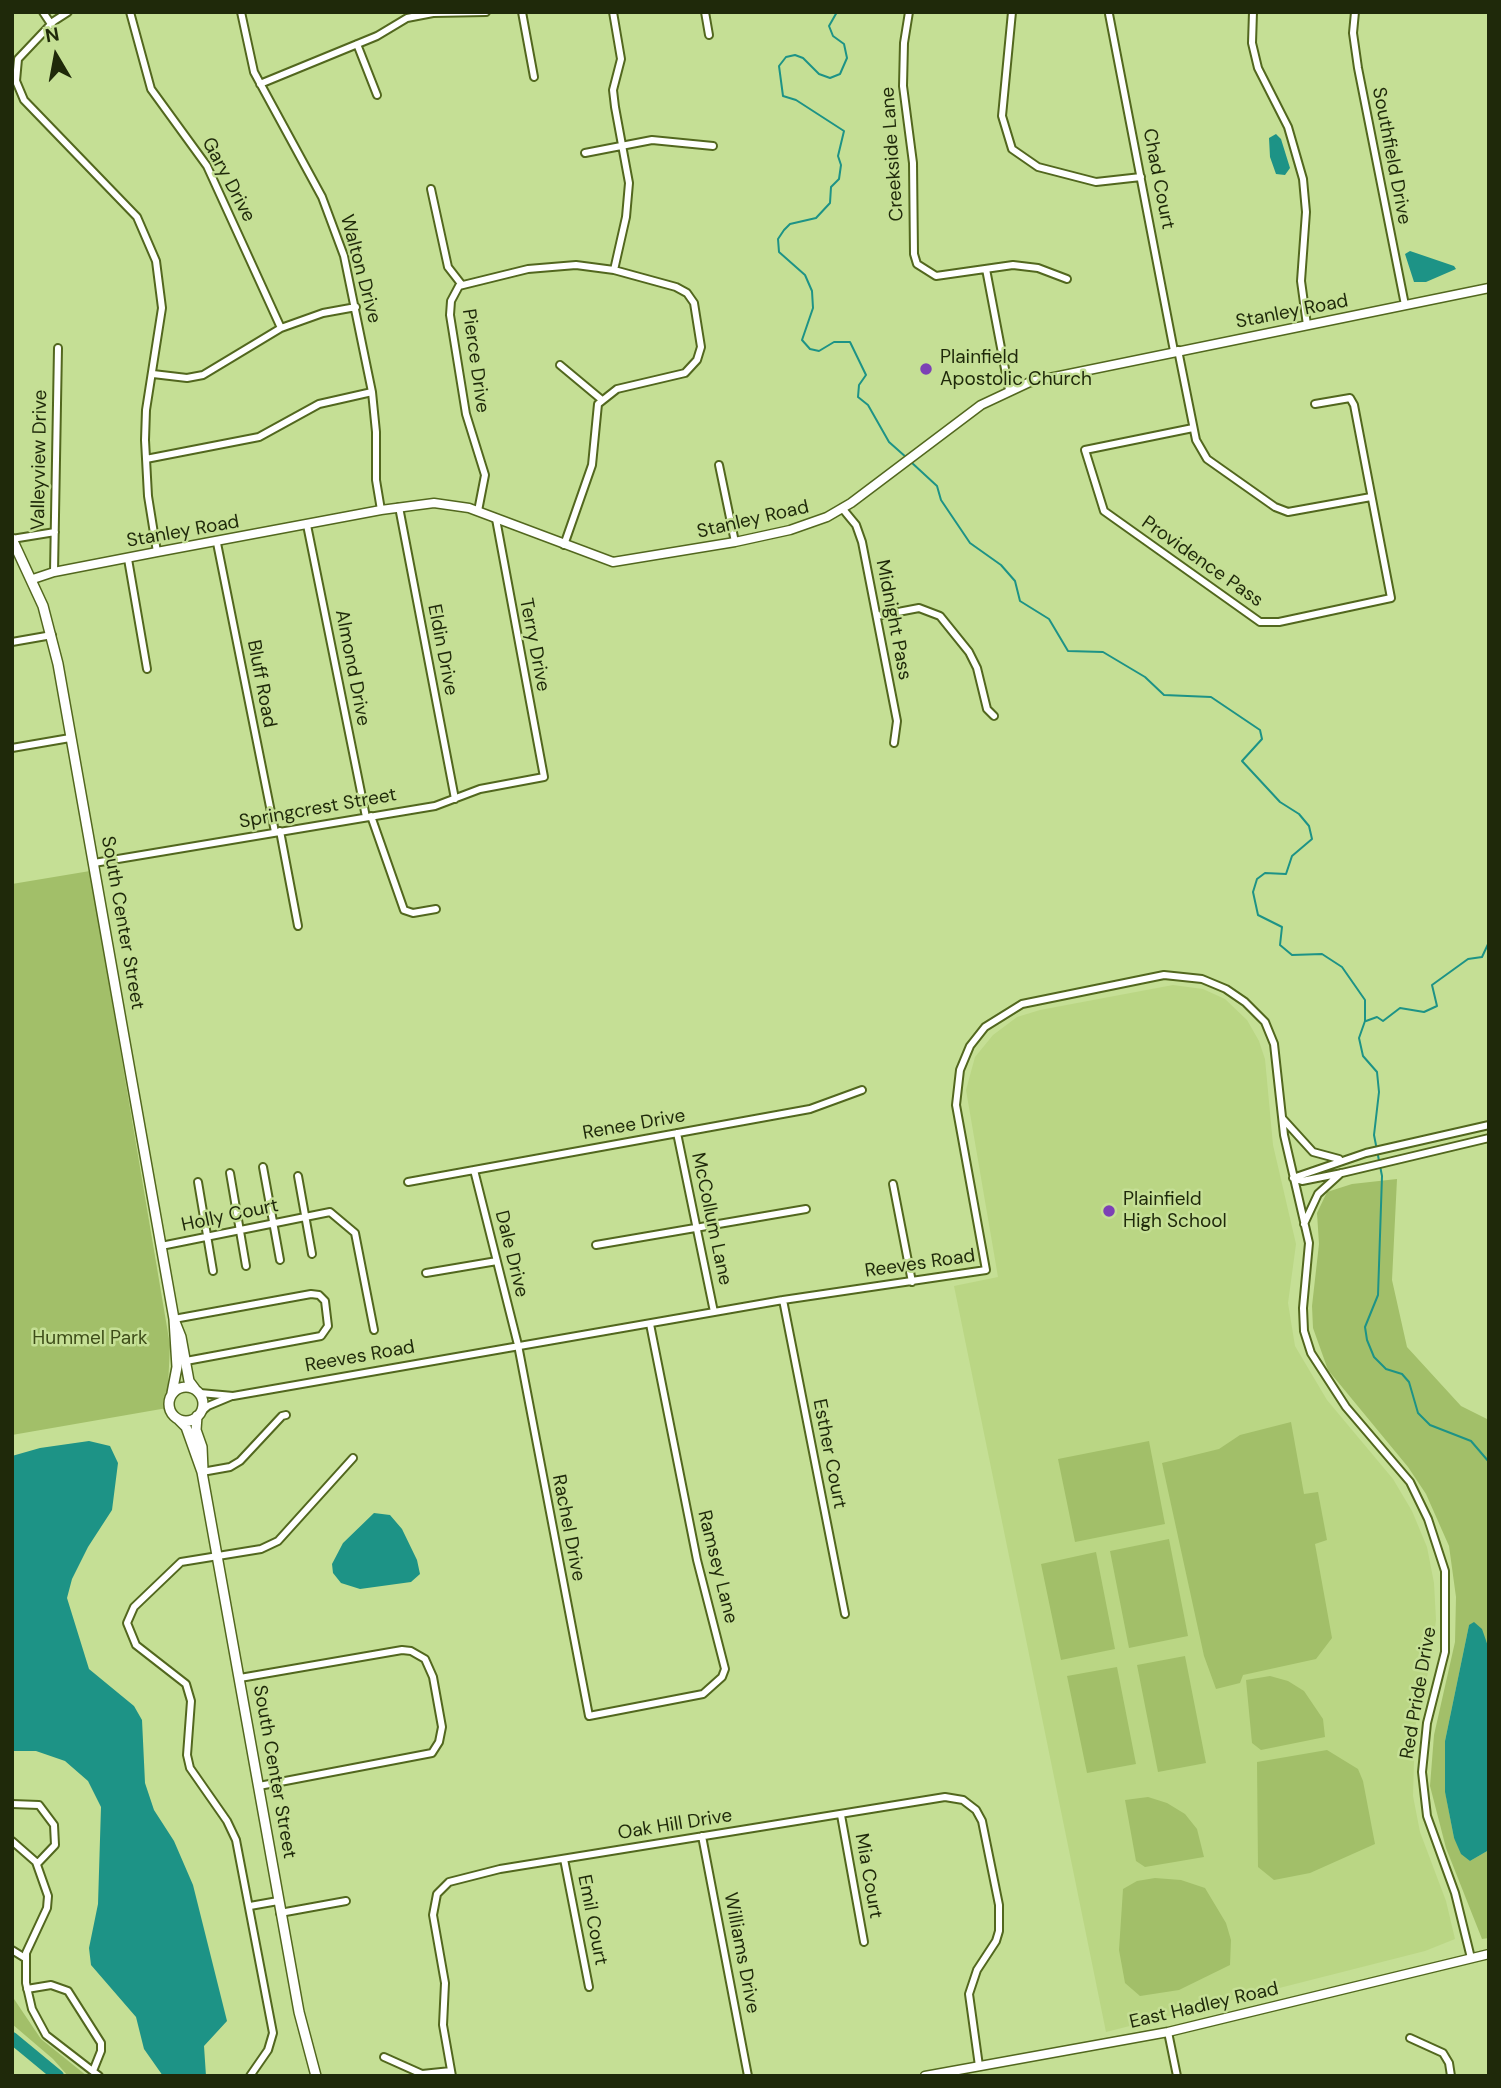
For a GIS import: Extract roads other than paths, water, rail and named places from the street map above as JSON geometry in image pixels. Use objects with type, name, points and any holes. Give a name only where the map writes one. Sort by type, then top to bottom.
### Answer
[{"type":"main road","name":"South Center Street","points":[[12,539],[33,579],[52,635],[174,1319],[189,1381],[197,1391]]},
{"type":"main road","name":"South Center Street","points":[[172,1393],[177,1367],[174,1319]]},
{"type":"main road","points":[[180,1387],[197,1391],[203,1403],[199,1414],[188,1421],[178,1419],[169,1408],[172,1393],[180,1387]]},
{"type":"main road","name":"South Center Street","points":[[199,1414],[196,1430],[204,1459],[202,1472]]},
{"type":"main road","name":"South Center Street","points":[[178,1419],[186,1427],[202,1472],[280,1913],[299,2012],[316,2076]]},
{"type":"street","points":[[43,12],[51,24]]},
{"type":"street","points":[[68,12],[51,24],[18,59],[15,75],[19,90],[111,187],[145,230],[162,287],[162,308],[146,410],[146,459],[157,552]]},
{"type":"street","name":"Gary Drive","points":[[130,12],[151,89],[207,166],[281,328]]},
{"type":"street","name":"Walton Drive","points":[[241,12],[250,56],[260,84],[322,197],[344,256],[372,392],[376,432],[376,480],[381,510]]},
{"type":"street","points":[[260,84],[357,44],[407,18],[433,13],[486,12]]},
{"type":"street","points":[[522,12],[534,77]]},
{"type":"street","points":[[613,12],[621,59],[613,90],[629,183],[628,205],[614,270]]},
{"type":"street","points":[[705,12],[709,35]]},
{"type":"street","name":"Creekside Lane","points":[[909,12],[904,43],[903,86],[913,163],[915,259],[920,268],[936,276],[1026,266],[1067,279]]},
{"type":"street","points":[[1012,12],[1002,117],[1005,134],[1012,149],[1038,167],[1096,182],[1141,177]]},
{"type":"street","points":[[1253,12],[1252,43],[1258,68],[1288,127],[1303,179],[1306,201],[1301,281],[1307,325]]},
{"type":"street","name":"Southfield Drive","points":[[1355,12],[1353,33],[1358,68],[1405,306]]},
{"type":"street","name":"Chad Court","points":[[1109,14],[1176,351],[1193,428],[1203,455],[1281,510],[1295,512],[1371,497]]},
{"type":"street","points":[[357,44],[377,95]]},
{"type":"street","points":[[585,153],[664,140],[713,146]]},
{"type":"street","points":[[431,188],[448,267],[462,285]]},
{"type":"street","name":"Pierce Drive","points":[[478,511],[485,475],[466,414],[450,315],[451,302],[462,285],[545,266],[576,265],[614,270],[676,287],[687,293],[694,303],[701,346],[691,370],[617,389],[602,400]]},
{"type":"street","points":[[986,269],[1009,390]]},
{"type":"street","name":"Stanley Road","points":[[33,579],[54,572],[381,510],[445,503],[478,511],[613,562],[735,542],[813,523],[842,508],[981,405],[1009,390],[1041,380],[1176,351],[1489,288]]},
{"type":"street","points":[[153,374],[187,378],[211,373],[281,328],[323,313],[356,307]]},
{"type":"street","name":"Valleyview Drive","points":[[54,572],[58,348]]},
{"type":"street","points":[[560,365],[602,400],[595,418],[592,465],[564,545]]},
{"type":"street","points":[[146,459],[259,437],[318,404],[372,392]]},
{"type":"street","points":[[1315,404],[1350,398],[1371,497]]},
{"type":"street","name":"Providence Pass","points":[[1193,428],[1085,450],[1104,512],[1253,619],[1279,622],[1391,598],[1371,497]]},
{"type":"street","points":[[719,465],[735,542]]},
{"type":"street","name":"Eldin Drive","points":[[399,507],[455,799]]},
{"type":"street","name":"Midnight Pass","points":[[842,508],[860,533],[897,721],[894,743]]},
{"type":"street","name":"Terry Drive","points":[[496,519],[544,777]]},
{"type":"street","name":"Almond Drive","points":[[307,525],[369,816],[404,909],[413,913],[436,909]]},
{"type":"street","points":[[12,539],[54,532]]},
{"type":"street","name":"Bluff Road","points":[[217,542],[298,926]]},
{"type":"street","points":[[128,559],[147,669]]},
{"type":"street","points":[[877,616],[919,608],[940,616],[969,652],[977,668],[987,709],[994,716]]},
{"type":"street","points":[[12,642],[52,635]]},
{"type":"street","points":[[12,748],[70,738]]},
{"type":"street","name":"Springcrest Street","points":[[94,863],[435,806],[480,789],[544,777]]},
{"type":"street","name":"Reeves Road","points":[[199,1414],[208,1406],[233,1395],[783,1300],[986,1270],[958,1122],[956,1091],[970,1046],[985,1027],[1022,1004],[1164,975],[1202,979],[1226,989],[1245,1002],[1265,1022],[1274,1044],[1293,1178]]},
{"type":"street","name":"Renee Drive","points":[[408,1182],[810,1109],[862,1090]]},
{"type":"street","points":[[1283,1119],[1313,1152],[1330,1159],[1348,1158]]},
{"type":"street","points":[[1293,1178],[1366,1153],[1489,1125]]},
{"type":"street","name":"McCollum Lane","points":[[677,1133],[714,1312]]},
{"type":"street","points":[[1293,1178],[1302,1181],[1342,1173],[1489,1138]]},
{"type":"street","points":[[263,1167],[279,1260]]},
{"type":"street","name":"Dale Drive","points":[[474,1170],[518,1345]]},
{"type":"street","points":[[230,1173],[246,1266]]},
{"type":"street","points":[[1304,1224],[1324,1186],[1342,1173]]},
{"type":"street","points":[[298,1176],[312,1254]]},
{"type":"street","name":"Red Pride Drive","points":[[1293,1178],[1309,1243],[1304,1286],[1304,1331],[1311,1353],[1331,1388],[1394,1461],[1421,1500],[1445,1571],[1445,1651],[1427,1723],[1422,1772],[1427,1816],[1455,1894],[1471,1958]]},
{"type":"street","points":[[198,1182],[213,1271]]},
{"type":"street","points":[[893,1184],[912,1282]]},
{"type":"street","points":[[596,1245],[806,1209]]},
{"type":"street","name":"Holly Court","points":[[161,1247],[305,1215],[330,1212],[355,1233],[373,1330]]},
{"type":"street","points":[[426,1273],[497,1261]]},
{"type":"street","points":[[174,1319],[315,1294],[325,1301],[328,1323],[327,1330],[321,1336],[186,1361]]},
{"type":"street","name":"Esther Court","points":[[783,1300],[845,1614]]},
{"type":"street","name":"Ramsey Lane","points":[[589,1716],[704,1694],[718,1683],[725,1669],[697,1560],[650,1324]]},
{"type":"street","name":"Rachel Drive","points":[[518,1345],[589,1716]]},
{"type":"street","name":"Reeves Road","points":[[197,1391],[233,1395]]},
{"type":"street","points":[[202,1472],[240,1461],[282,1416],[286,1415]]},
{"type":"street","points":[[250,2076],[268,2050],[273,2033],[250,1906],[232,1831],[190,1768],[187,1755],[191,1701],[186,1684],[136,1644],[127,1623],[134,1607],[181,1562],[266,1548],[278,1541],[353,1458]]},
{"type":"street","points":[[240,1678],[411,1651],[430,1665],[437,1702],[441,1734],[432,1753],[259,1786]]},
{"type":"street","name":"Oak Hill Drive","points":[[452,2073],[443,2025],[445,1983],[433,1915],[437,1894],[443,1886],[457,1878],[945,1797],[959,1799],[971,1805],[982,1821],[1000,1918],[996,1941],[977,1970],[969,1994],[979,2066]]},
{"type":"street","points":[[12,1804],[35,1804],[51,1817],[56,1842],[52,1851],[37,1864]]},
{"type":"street","name":"Mia Court","points":[[841,1815],[864,1942]]},
{"type":"street","name":"Williams Drive","points":[[702,1836],[748,2076]]},
{"type":"street","points":[[12,1841],[37,1864],[47,1888],[47,1908],[25,1958],[27,1989],[32,2009],[46,2035],[96,2073],[101,2043],[68,1991],[51,1985],[27,1989]]},
{"type":"street","name":"Emil Court","points":[[564,1859],[589,1987]]},
{"type":"street","points":[[250,1906],[278,1901]]},
{"type":"street","points":[[280,1913],[346,1901]]},
{"type":"street","points":[[12,1950],[25,1958]]},
{"type":"street","name":"East Hadley Road","points":[[925,2076],[1168,2032],[1489,1954]]},
{"type":"street","points":[[1168,2032],[1177,2076]]},
{"type":"street","points":[[1410,2038],[1443,2053],[1449,2063],[1451,2076]]},
{"type":"street","points":[[384,2057],[422,2074],[452,2073]]},
{"type":"water","points":[[1276,134],[1281,139],[1290,168],[1285,175],[1276,174],[1270,157],[1269,138]]},
{"type":"water","points":[[1410,251],[1456,269],[1426,282],[1414,282],[1405,254]]},
{"type":"water","points":[[89,1441],[110,1446],[118,1463],[112,1510],[88,1547],[72,1579],[67,1598],[89,1669],[134,1706],[142,1720],[145,1783],[154,1810],[174,1841],[193,1885],[227,2021],[204,2046],[206,2076],[163,2076],[144,2049],[136,2017],[91,1965],[89,1948],[98,1904],[101,1807],[88,1781],[65,1761],[36,1751],[12,1751],[12,1456],[40,1448]]},
{"type":"water","points":[[374,1513],[390,1515],[402,1529],[417,1560],[420,1574],[411,1582],[360,1589],[341,1583],[333,1573],[332,1564],[343,1543]]},
{"type":"water","points":[[1474,1622],[1482,1629],[1489,1649],[1489,1850],[1470,1861],[1461,1854],[1454,1838],[1445,1792],[1445,1741],[1469,1625]]},
{"type":"waterway","points":[[837,12],[829,26],[833,36],[844,44],[847,58],[840,74],[830,78],[819,74],[803,58],[795,55],[786,57],[779,66],[783,96],[796,100],[844,131],[838,156],[841,165],[839,179],[831,187],[830,203],[816,218],[790,224],[778,239],[779,252],[805,275],[812,291],[813,308],[802,340],[810,349],[819,351],[834,342],[850,342],[866,375],[859,385],[858,397],[868,405],[889,442],[907,458]]},
{"type":"waterway","points":[[911,462],[937,486],[941,500],[970,543],[1001,565],[1015,581],[1020,601],[1049,619],[1068,651],[1103,652],[1145,677],[1164,695],[1211,697],[1260,730],[1262,739],[1242,761],[1280,802],[1299,814],[1309,826],[1312,839],[1292,856],[1286,874],[1265,873],[1257,879],[1253,892],[1258,915],[1282,927],[1280,945],[1292,955],[1322,954],[1342,967],[1365,1000],[1365,1021],[1359,1038],[1363,1056],[1377,1072],[1379,1092],[1374,1135],[1382,1176],[1378,1295],[1365,1327],[1367,1340],[1374,1357],[1386,1369],[1402,1374],[1409,1382],[1418,1413],[1430,1425],[1471,1441],[1489,1462]]},
{"type":"waterway","points":[[1489,924],[1489,936]]},
{"type":"waterway","points":[[1366,1021],[1377,1017],[1383,1021],[1400,1008],[1424,1012],[1437,1006],[1432,985],[1468,959],[1482,957],[1489,942]]},
{"type":"waterway","points":[[12,2038],[58,2076]]},
{"type":"place","name":"Plainfield Apostolic Church","points":[[926,369]]},
{"type":"place","name":"Plainfield High School","points":[[1109,1211]]},
{"type":"park label","name":"Hummel Park","points":[[90,1339]]}]
